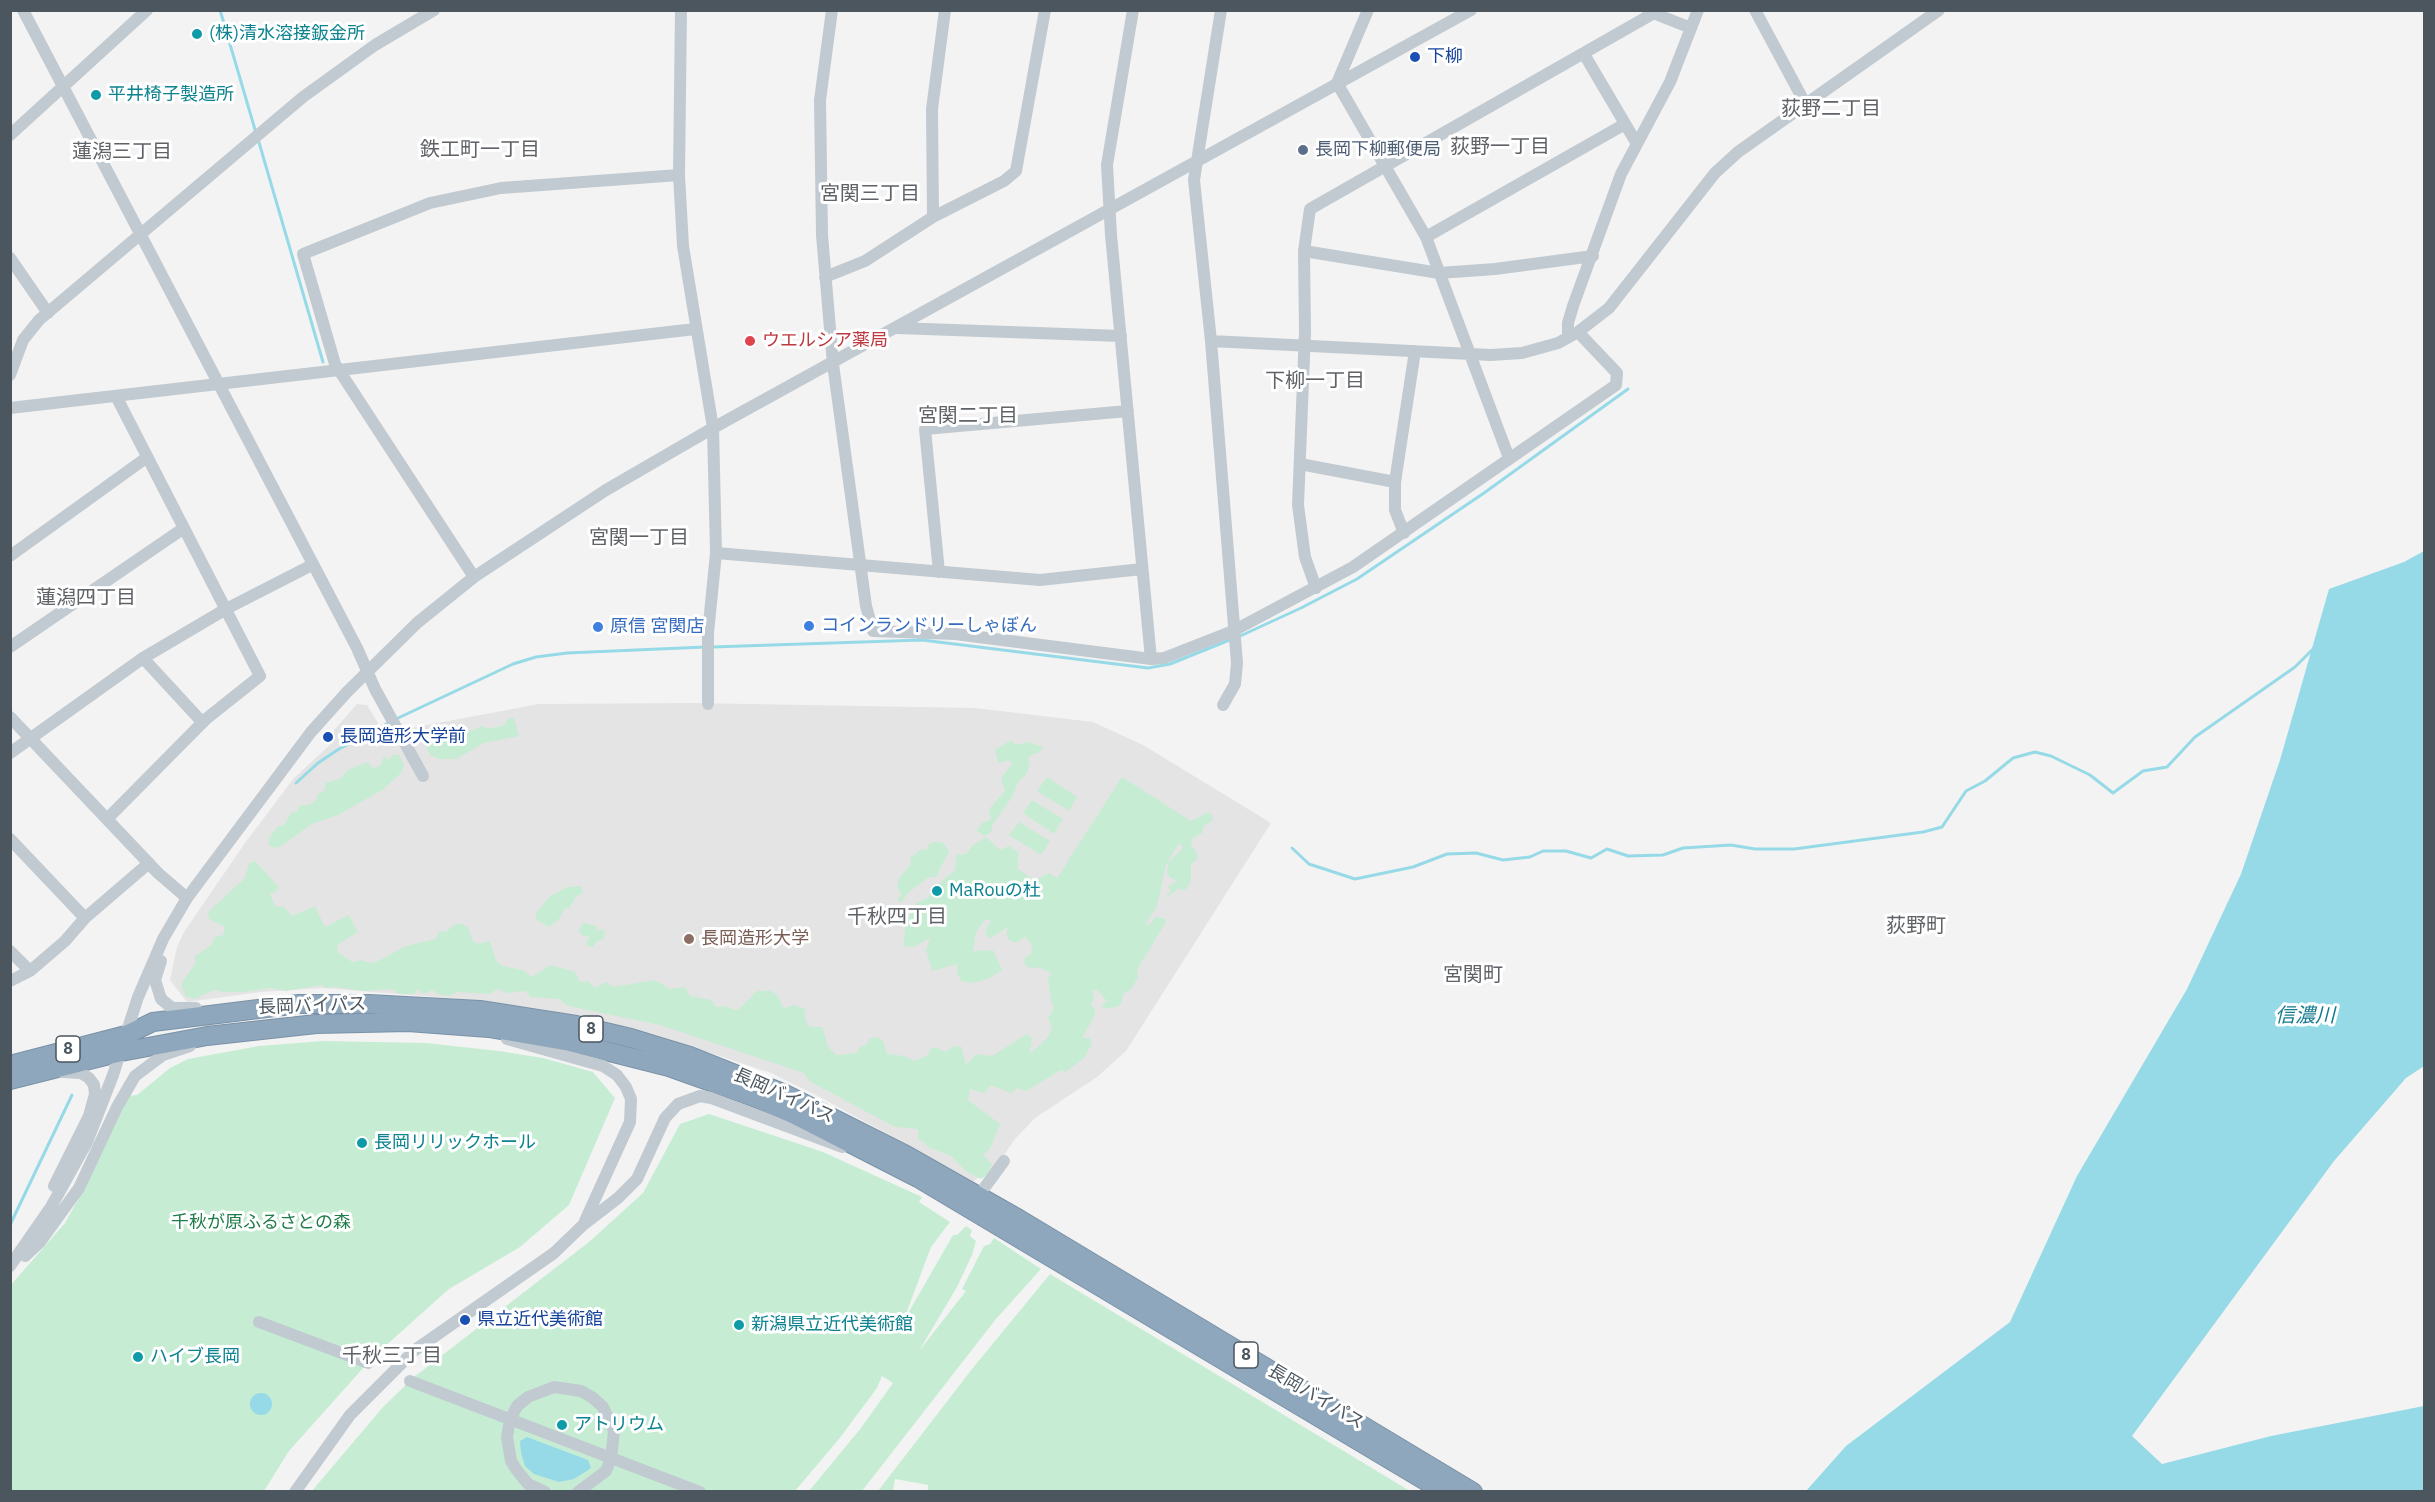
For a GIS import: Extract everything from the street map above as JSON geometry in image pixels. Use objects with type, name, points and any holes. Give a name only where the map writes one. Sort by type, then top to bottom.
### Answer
[{"type":"highway","name":"長岡バイパス","points":[[10,1081],[123,1043],[153,1022],[299,1004],[369,1004],[480,1010],[576,1025],[641,1041],[690,1056],[783,1093],[906,1155],[1015,1226],[1444,1491]]},
{"type":"highway","name":"長岡バイパス","points":[[10,1065],[123,1043],[316,1024],[408,1022],[489,1028],[538,1036],[669,1067],[756,1098],[1015,1226],[1473,1491]]},
{"type":"street","points":[[23,10],[423,776]]},
{"type":"street","points":[[10,375],[23,340],[35,324],[303,97],[375,45],[434,10]]},
{"type":"street","points":[[681,10],[679,175],[683,246],[713,428],[717,513],[716,553],[708,633],[708,704]]},
{"type":"street","points":[[832,10],[820,100],[819,165],[825,277],[833,364],[866,606],[873,631],[956,634],[1151,659],[1164,658],[1233,631],[1353,567],[1616,385],[1617,373],[1573,335],[1568,323],[1622,174],[1670,82],[1698,10]]},
{"type":"street","points":[[933,217],[932,110],[945,10]]},
{"type":"street","points":[[825,277],[865,261],[884,246],[933,217],[1004,182],[1016,171],[1045,10]]},
{"type":"street","points":[[1221,10],[1194,180],[1211,341],[1237,677],[1223,705]]},
{"type":"street","points":[[1337,83],[1368,10]]},
{"type":"street","points":[[10,1268],[29,1241],[87,1142],[153,962],[187,898],[329,711],[417,623],[474,577],[569,513],[713,428],[833,364],[1472,10]]},
{"type":"street","points":[[1755,10],[1806,105]]},
{"type":"street","points":[[1211,341],[1470,355],[1522,353],[1550,346],[1573,335],[1609,308],[1631,284],[1715,173],[1738,152],[1939,10]]},
{"type":"street","points":[[10,135],[146,11]]},
{"type":"street","points":[[1130,11],[1107,165],[1151,659]]},
{"type":"street","points":[[1316,588],[1305,558],[1299,522],[1304,251],[1310,209],[1584,54],[1650,12],[1691,28]]},
{"type":"street","points":[[1584,54],[1636,144]]},
{"type":"street","points":[[1337,83],[1426,237],[1509,458]]},
{"type":"street","points":[[1426,237],[1625,124]]},
{"type":"street","points":[[474,577],[339,371],[303,254],[430,203],[491,190],[679,175]]},
{"type":"street","points":[[1304,251],[1439,273],[1495,269],[1593,256]]},
{"type":"street","points":[[10,258],[48,313]]},
{"type":"street","points":[[897,328],[1121,336]]},
{"type":"street","points":[[10,408],[695,329]]},
{"type":"street","points":[[1404,533],[1395,510],[1395,482],[1415,351]]},
{"type":"street","points":[[108,818],[202,722],[260,676],[116,396]]},
{"type":"street","points":[[939,572],[925,429],[1128,411]]},
{"type":"street","points":[[10,556],[146,458]]},
{"type":"street","points":[[1300,464],[1395,482]]},
{"type":"street","points":[[10,647],[184,528]]},
{"type":"street","points":[[716,553],[1040,580],[1142,569]]},
{"type":"street","points":[[10,753],[143,658],[226,609],[312,565]]},
{"type":"street","points":[[143,658],[202,722]]},
{"type":"street","points":[[10,717],[149,863],[187,898]]},
{"type":"street","points":[[298,749],[172,933],[156,981],[161,999],[172,1008],[182,1010],[272,1000],[299,1004]]},
{"type":"street","points":[[10,839],[86,918]]},
{"type":"street","points":[[10,981],[30,971],[149,863]]},
{"type":"street","points":[[10,951],[30,971]]},
{"type":"street","points":[[408,1022],[436,1030],[514,1041],[603,1066],[617,1075],[626,1087],[630,1099],[630,1122],[583,1225]]},
{"type":"street","points":[[10,1268],[40,1242],[79,1188],[117,1107],[135,1076],[163,1055],[241,1032]]},
{"type":"street","points":[[10,1081],[71,1072],[89,1078],[94,1085],[93,1103],[89,1116],[40,1210],[29,1241]]},
{"type":"street","points":[[296,1491],[350,1415],[415,1350],[554,1253],[637,1179],[671,1110],[700,1096],[894,1166]]},
{"type":"street","points":[[985,1187],[1004,1161]]},
{"type":"street","points":[[259,1322],[368,1363]]},
{"type":"street","points":[[410,1381],[700,1491]]},
{"type":"street","points":[[541,1491],[528,1484],[511,1461],[507,1437],[510,1420],[517,1406],[540,1390],[554,1387],[581,1391],[598,1403],[610,1419],[614,1438],[611,1459],[606,1471],[578,1491]]},
{"type":"shaded area","name":"長岡造形大学","points":[[693,703],[975,708],[1093,722],[1143,745],[1271,823],[1126,1051],[1097,1077],[1035,1118],[1015,1139],[993,1171],[973,1181],[818,1096],[771,1073],[656,1035],[541,1009],[484,1001],[323,988],[261,992],[187,1002],[170,980],[177,947],[184,932],[245,843],[294,778],[333,742],[334,730],[357,704],[367,705],[384,733],[539,704]]},
{"type":"green space","points":[[509,718],[514,718],[519,736],[484,743],[456,759],[439,759],[430,755],[426,747],[438,733],[461,735],[483,726],[487,729],[504,725]]},
{"type":"green space","points":[[1011,740],[1015,745],[1028,742],[1043,747],[1040,752],[1029,756],[1030,764],[1027,773],[1017,784],[1014,794],[993,824],[991,832],[985,836],[977,831],[982,823],[991,819],[989,809],[1005,791],[1001,778],[1012,764],[1010,760],[998,763],[995,750]]},
{"type":"green space","points":[[392,755],[399,755],[404,765],[401,773],[382,790],[338,815],[312,824],[281,846],[275,848],[269,845],[269,838],[277,827],[284,825],[291,813],[297,811],[301,805],[309,805],[317,799],[317,795],[325,790],[325,783],[340,779],[348,770],[368,762],[372,768],[380,766],[384,756],[389,760]]},
{"type":"green space","points":[[1047,777],[1077,797],[1069,811],[1037,791]]},
{"type":"green space","points":[[1122,777],[1191,821],[1208,812],[1213,816],[1212,821],[1204,826],[1202,833],[1192,839],[1191,845],[1198,855],[1196,861],[1191,864],[1191,881],[1185,890],[1178,889],[1163,900],[1171,891],[1168,886],[1178,881],[1170,878],[1167,872],[1168,863],[1183,848],[1179,843],[1166,865],[1157,906],[1145,925],[1150,924],[1156,916],[1167,920],[1137,970],[1138,977],[1131,990],[1124,993],[1120,1006],[1104,1009],[1102,1005],[1107,1001],[1097,990],[1092,990],[1094,998],[1091,1005],[1095,1009],[1095,1015],[1082,1038],[1090,1038],[1092,1043],[1085,1057],[1065,1072],[1061,1070],[1026,1091],[1018,1088],[1011,1093],[991,1085],[984,1093],[970,1089],[968,1100],[1000,1124],[990,1149],[983,1155],[992,1164],[987,1175],[981,1179],[966,1171],[951,1156],[930,1148],[918,1138],[918,1129],[895,1127],[809,1081],[804,1073],[660,1025],[568,1006],[559,999],[531,997],[525,991],[507,993],[498,989],[489,994],[457,992],[449,996],[437,994],[433,990],[423,994],[418,989],[414,994],[399,994],[393,989],[362,991],[336,987],[326,988],[322,985],[286,991],[270,988],[244,992],[214,990],[195,999],[185,996],[181,984],[196,962],[194,957],[211,945],[215,937],[223,935],[225,927],[209,919],[208,912],[245,878],[249,863],[255,861],[278,886],[276,892],[270,894],[275,906],[284,907],[292,916],[315,906],[325,927],[349,915],[358,932],[337,945],[338,952],[352,962],[361,960],[371,963],[380,960],[406,946],[435,939],[439,932],[447,931],[455,924],[463,924],[469,928],[472,940],[477,944],[490,941],[496,960],[502,966],[523,970],[532,977],[550,965],[575,972],[580,982],[588,981],[595,988],[606,982],[613,987],[655,980],[670,989],[685,987],[690,996],[711,1000],[716,1007],[727,1006],[733,1010],[739,1009],[757,991],[771,991],[777,995],[784,1008],[794,1005],[805,1009],[806,1021],[810,1027],[822,1027],[829,1048],[837,1055],[856,1053],[861,1046],[866,1045],[869,1039],[875,1037],[883,1040],[887,1054],[904,1056],[915,1061],[928,1055],[930,1049],[935,1047],[946,1052],[952,1047],[961,1046],[966,1065],[976,1054],[992,1056],[1027,1034],[1032,1038],[1030,1054],[1048,1037],[1052,1027],[1048,1018],[1054,1008],[1048,978],[1052,974],[1039,967],[1032,969],[1025,965],[1024,959],[1032,952],[1031,943],[1025,937],[1015,943],[1008,939],[1006,934],[1008,927],[989,939],[985,931],[991,920],[985,920],[976,932],[973,951],[993,950],[1002,970],[988,979],[971,983],[961,981],[957,973],[957,964],[932,971],[926,950],[930,938],[914,947],[903,946],[906,923],[916,903],[928,898],[955,870],[956,855],[966,854],[973,845],[986,837],[1000,850],[1009,846],[1018,852],[1018,869],[1034,880],[1049,873],[1057,878]]},
{"type":"green space","points":[[1032,800],[1063,819],[1054,834],[1023,813]]},
{"type":"green space","points":[[1019,822],[1050,841],[1041,855],[1009,835]]},
{"type":"green space","points":[[933,842],[942,842],[949,851],[936,877],[929,877],[908,893],[902,902],[897,901],[901,894],[897,886],[900,877],[911,864],[910,858],[922,849],[927,850],[927,846]]},
{"type":"green space","points":[[581,886],[583,893],[576,897],[569,908],[564,909],[560,918],[549,927],[536,919],[536,913],[550,896],[568,887]]},
{"type":"green space","points":[[583,923],[594,925],[597,928],[596,932],[600,929],[605,931],[604,939],[597,941],[593,947],[586,945],[589,937],[578,931]]},
{"type":"green space","name":"千秋が原ふるさとの森","points":[[323,1041],[426,1043],[543,1058],[593,1072],[615,1098],[569,1205],[520,1247],[449,1289],[373,1357],[289,1451],[264,1491],[11,1491],[10,1286],[65,1223],[86,1185],[128,1096],[137,1095],[170,1068],[188,1059],[259,1046]]},
{"type":"green space","points":[[709,1114],[823,1152],[922,1197],[919,1202],[950,1222],[931,1247],[903,1322],[953,1235],[957,1235],[966,1226],[972,1230],[970,1236],[976,1241],[972,1255],[957,1287],[919,1351],[966,1291],[962,1289],[984,1246],[990,1244],[994,1238],[1041,1269],[996,1319],[862,1491],[809,1491],[861,1428],[893,1383],[882,1376],[877,1388],[839,1439],[795,1491],[311,1492],[383,1407],[414,1377],[589,1242],[643,1193],[680,1124]]},
{"type":"green space","points":[[1050,1274],[1410,1491],[928,1492],[928,1485],[895,1479],[893,1491],[878,1491],[972,1369]]},
{"type":"water","name":"信濃川","points":[[2424,551],[2424,1066],[2406,1078],[2334,1161],[2132,1436],[2162,1464],[2271,1436],[2424,1406],[2424,1491],[1806,1491],[1846,1446],[2010,1322],[2077,1176],[2187,989],[2241,874],[2280,760],[2329,589],[2404,562]]},
{"type":"water","points":[[261,1393],[269,1396],[272,1404],[269,1412],[261,1415],[253,1412],[250,1404],[253,1396]]},
{"type":"water","points":[[527,1437],[588,1460],[591,1468],[574,1479],[559,1482],[534,1474],[525,1466],[521,1453],[520,1441]]},
{"type":"waterway","points":[[220,10],[256,133]]},
{"type":"waterway","points":[[258,139],[323,362]]},
{"type":"waterway","points":[[1238,637],[1357,579],[1484,493],[1628,389]]},
{"type":"waterway","points":[[712,647],[922,640],[1148,668],[1170,664],[1232,639]]},
{"type":"waterway","points":[[396,719],[513,664],[536,657],[567,653],[705,647]]},
{"type":"waterway","points":[[1292,848],[1309,864],[1355,879],[1413,867],[1447,854],[1476,853],[1503,860],[1530,857],[1543,851],[1566,851],[1591,858],[1607,849],[1628,856],[1663,855],[1683,848],[1731,845],[1755,849],[1794,849],[1923,832],[1942,827],[1966,791],[1985,781],[2013,758],[2035,752],[2051,756],[2090,775],[2113,793],[2143,771],[2167,767],[2195,737],[2295,667],[2314,648]]},
{"type":"waterway","points":[[296,783],[318,763],[339,749],[390,722]]},
{"type":"waterway","points":[[10,1225],[72,1095]]},
{"type":"place","name":"(株)清水溶接鈑金所","points":[[197,34]]},
{"type":"place","name":"下柳","points":[[1415,57]]},
{"type":"place","name":"平井椅子製造所","points":[[96,95]]},
{"type":"place","name":"長岡下柳郵便局","points":[[1303,150]]},
{"type":"place","name":"ウエルシア薬局","points":[[750,341]]},
{"type":"place","name":"コインランドリーしゃぼん","points":[[809,626]]},
{"type":"place","name":"原信 宮関店","points":[[598,627]]},
{"type":"place","name":"長岡造形大学前","points":[[328,737]]},
{"type":"place","name":"MaRouの杜","points":[[937,891]]},
{"type":"place","name":"長岡造形大学","points":[[689,939]]},
{"type":"place","name":"長岡リリックホール","points":[[362,1143]]},
{"type":"place","name":"県立近代美術館","points":[[465,1320]]},
{"type":"place","name":"新潟県立近代美術館","points":[[739,1325]]},
{"type":"place","name":"ハイブ長岡","points":[[138,1357]]},
{"type":"place","name":"アトリウム","points":[[562,1425]]},
{"type":"district","name":"荻野二丁目","points":[[1831,109]]},
{"type":"district","name":"荻野一丁目","points":[[1500,147]]},
{"type":"district","name":"鉄工町一丁目","points":[[480,150]]},
{"type":"district","name":"蓮潟三丁目","points":[[122,152]]},
{"type":"district","name":"宮関三丁目","points":[[870,194]]},
{"type":"district","name":"下柳一丁目","points":[[1315,381]]},
{"type":"district","name":"宮関二丁目","points":[[968,416]]},
{"type":"district","name":"宮関一丁目","points":[[639,538]]},
{"type":"district","name":"蓮潟四丁目","points":[[86,598]]},
{"type":"district","name":"千秋四丁目","points":[[897,917]]},
{"type":"district","name":"荻野町","points":[[1916,926]]},
{"type":"district","name":"宮関町","points":[[1473,975]]},
{"type":"district","name":"千秋三丁目","points":[[392,1356]]}]
